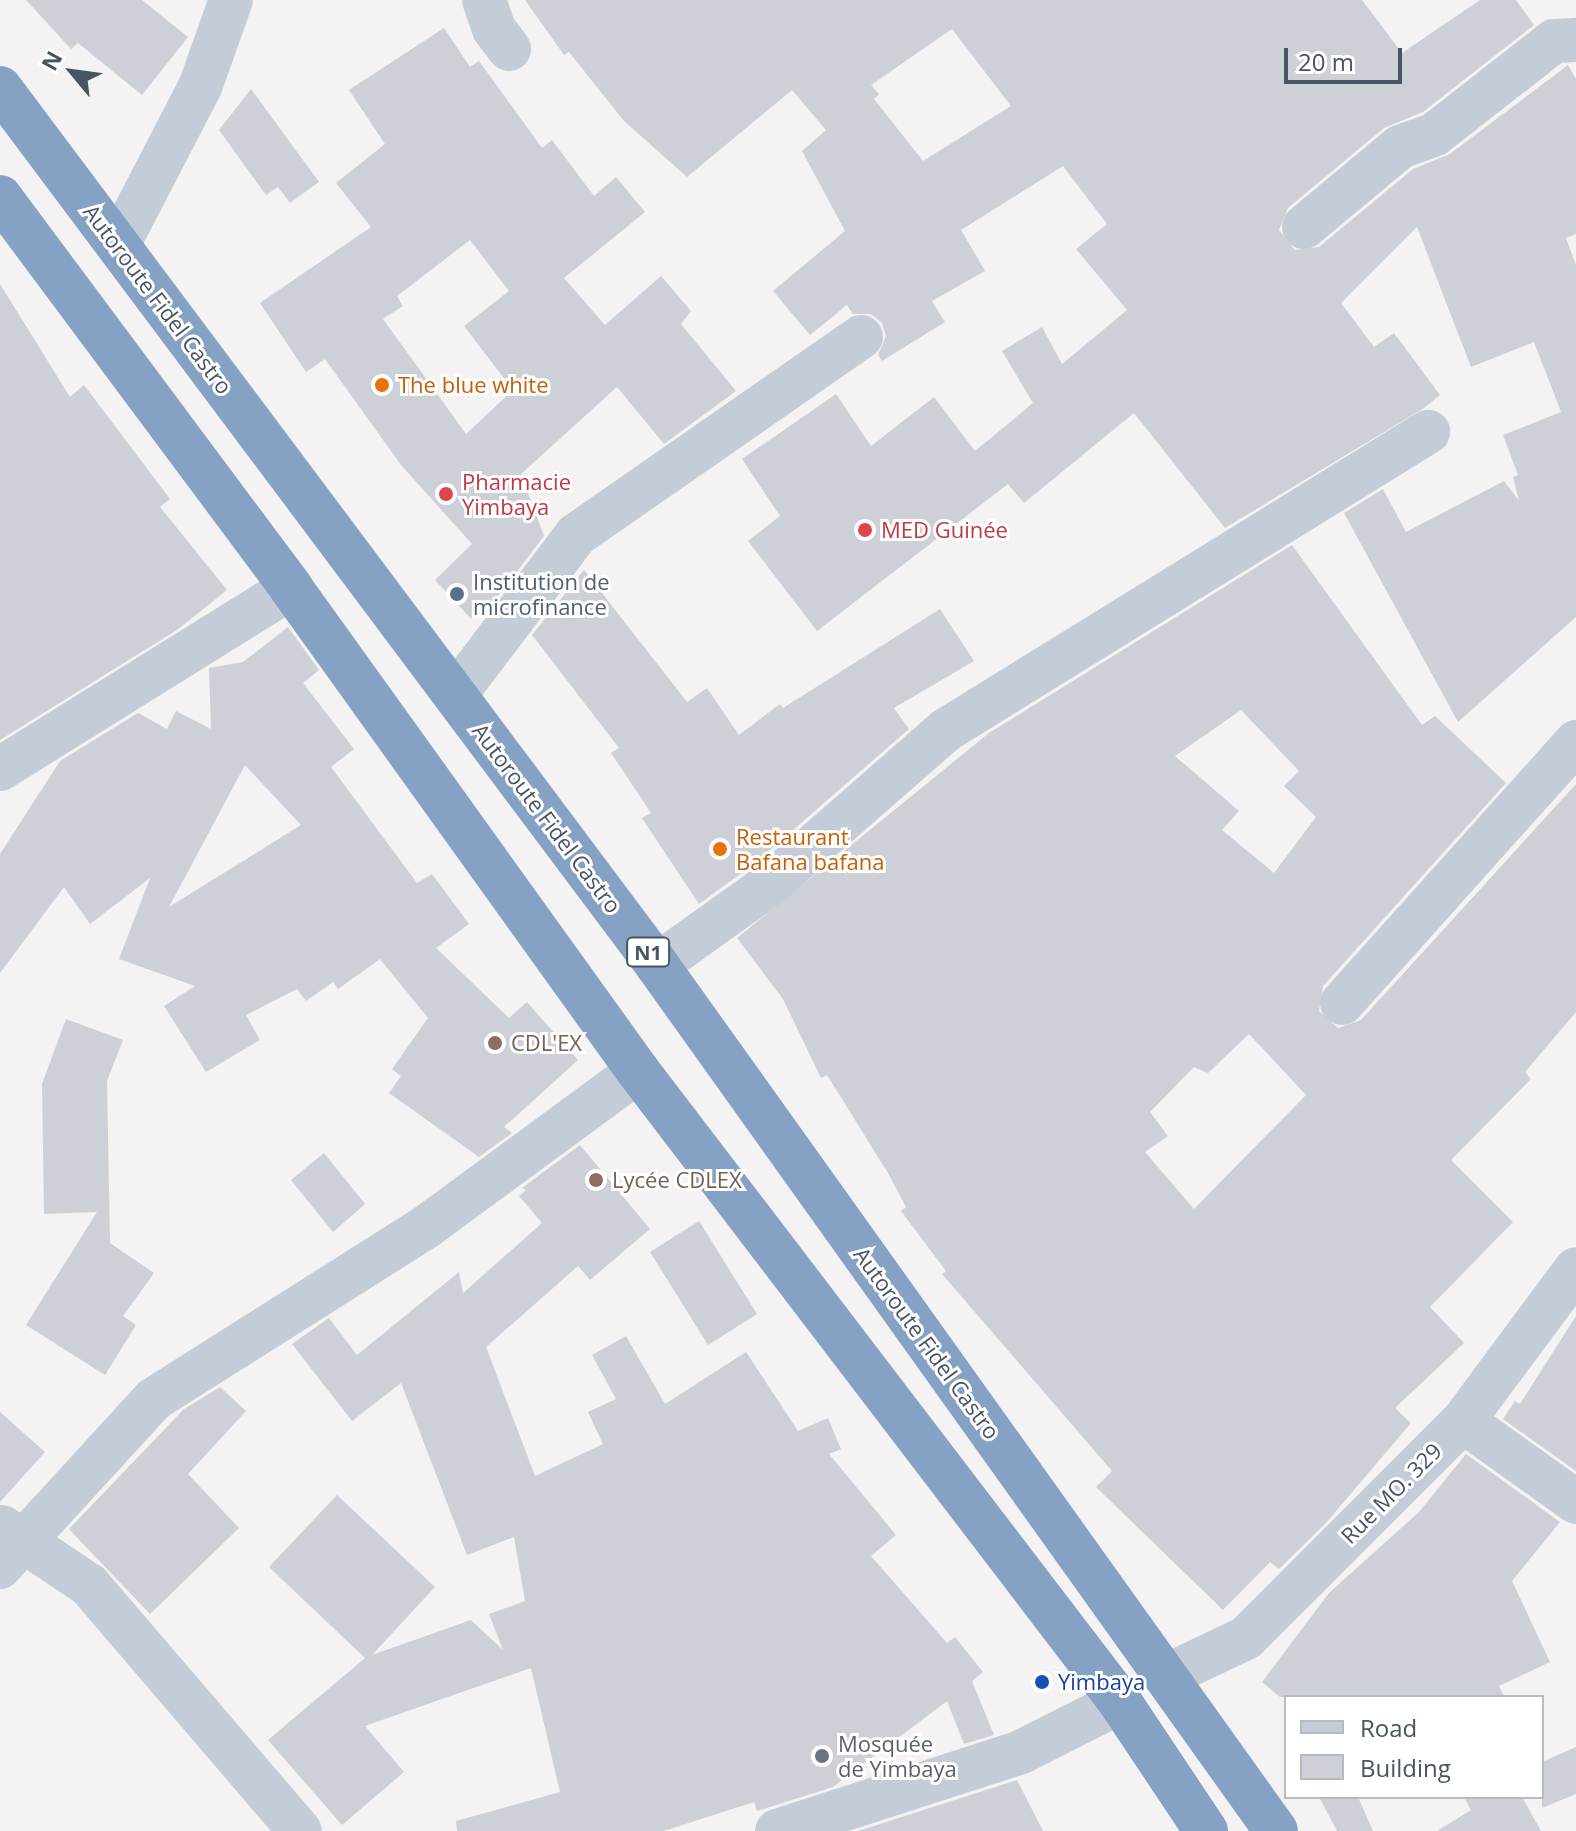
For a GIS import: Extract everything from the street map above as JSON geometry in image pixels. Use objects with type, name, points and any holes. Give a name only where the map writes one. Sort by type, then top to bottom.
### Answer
[{"type":"highway","name":"Autoroute Fidel Castro","points":[[0,88],[657,965],[1168,1675],[1276,1831]]},
{"type":"highway","points":[[0,197],[291,588],[638,1071],[1120,1702],[1206,1831]]},
{"type":"street","points":[[118,245],[200,87],[231,0]]},
{"type":"street","points":[[484,0],[494,29],[509,49]]},
{"type":"street","points":[[1304,227],[1400,147],[1435,134],[1554,41],[1576,40]]},
{"type":"street","points":[[455,695],[576,535],[861,337]]},
{"type":"street","points":[[657,965],[770,884],[946,730],[1428,432]]},
{"type":"street","points":[[0,769],[291,588]]},
{"type":"street","points":[[1342,1003],[1576,742]]},
{"type":"street","points":[[300,1831],[89,1585],[8,1545],[154,1399],[426,1227],[638,1071]]},
{"type":"street","name":"Rue MO. 329","points":[[1168,1675],[1246,1638],[1463,1421],[1576,1269]]},
{"type":"street","points":[[1463,1421],[1576,1502]]},
{"type":"street","points":[[777,1831],[1019,1753],[1120,1702]]},
{"type":"building","points":[[26,0],[142,0],[188,37],[142,95],[78,43],[71,49]]},
{"type":"building","points":[[525,0],[1362,0],[1402,53],[1480,0],[1516,0],[1534,25],[1423,112],[1384,128],[1288,208],[1279,230],[1295,250],[1319,247],[1413,169],[1450,154],[1568,65],[1576,79],[1576,234],[1566,238],[1576,265],[1576,617],[1458,722],[1344,513],[1383,489],[1406,532],[1504,481],[1519,501],[1513,477],[1518,475],[1503,435],[1561,412],[1534,342],[1471,367],[1417,227],[1341,303],[1374,347],[1394,333],[1440,395],[1424,408],[1225,528],[1134,413],[1024,503],[1008,484],[817,631],[748,541],[780,516],[742,459],[836,394],[871,446],[934,397],[975,451],[1033,403],[1002,351],[1042,327],[1062,364],[1127,310],[1076,249],[1107,224],[1063,166],[961,230],[985,271],[932,301],[945,322],[882,361],[878,355],[886,336],[882,323],[871,314],[853,314],[847,305],[810,335],[773,291],[845,231],[802,151],[826,130],[792,90],[687,177],[624,121],[569,52],[564,55]],"holes":[[[952,29],[1011,106],[923,161],[874,99],[879,94],[871,85]]]},
{"type":"building","points":[[444,28],[470,67],[479,61],[542,148],[552,140],[594,196],[616,177],[645,212],[564,278],[605,325],[661,276],[691,311],[681,324],[736,391],[664,444],[617,387],[521,474],[544,536],[500,594],[471,619],[435,580],[472,544],[401,465],[325,359],[306,372],[260,303],[371,227],[336,183],[385,144],[349,90]],"holes":[[[470,240],[509,291],[464,326],[513,390],[466,434],[383,319],[403,306],[397,296]]]},
{"type":"building","points":[[251,89],[319,182],[290,203],[278,187],[266,195],[219,130]]},
{"type":"building","points":[[0,284],[70,397],[84,385],[170,499],[160,507],[227,590],[177,630],[0,740]]},
{"type":"building","points":[[1292,545],[1422,725],[1435,716],[1506,783],[1323,986],[1319,1011],[1338,1028],[1361,1020],[1576,784],[1576,1012],[1525,1072],[1531,1079],[1451,1160],[1513,1222],[1430,1307],[1464,1343],[1395,1408],[1411,1423],[1325,1524],[1279,1569],[1270,1562],[1223,1610],[1096,1487],[1112,1471],[942,1274],[946,1271],[901,1211],[906,1207],[888,1173],[827,1075],[821,1078],[783,999],[737,938],[989,733]],"holes":[[[1241,710],[1299,771],[1284,786],[1316,817],[1274,873],[1222,830],[1239,811],[1175,756]],[[1249,1034],[1306,1095],[1194,1209],[1145,1152],[1168,1136],[1150,1112],[1194,1067],[1208,1073]]]},
{"type":"building","points":[[584,570],[687,702],[707,688],[739,735],[780,704],[783,708],[940,609],[974,661],[894,708],[909,729],[754,864],[699,904],[642,818],[651,813],[611,753],[619,748],[532,635]]},
{"type":"building","points":[[288,627],[319,670],[303,683],[354,749],[331,767],[417,883],[432,874],[469,924],[436,948],[509,1018],[527,1002],[578,1060],[504,1127],[512,1133],[479,1157],[389,1093],[401,1076],[392,1069],[428,1018],[380,959],[338,989],[333,982],[306,1001],[297,989],[246,1015],[260,1040],[206,1072],[164,1006],[195,986],[119,959],[150,878],[90,924],[64,887],[0,973],[0,854],[60,761],[138,713],[167,729],[176,711],[211,729],[209,668],[243,662]],"holes":[[[245,765],[301,825],[169,907]]]},
{"type":"building","points":[[66,1019],[123,1040],[107,1081],[110,1243],[154,1273],[123,1316],[136,1325],[105,1375],[26,1325],[97,1212],[44,1214],[42,1084]]},
{"type":"building","points":[[580,1145],[650,1229],[590,1280],[578,1266],[486,1347],[535,1476],[603,1444],[588,1412],[616,1399],[592,1355],[626,1336],[665,1404],[746,1352],[798,1431],[828,1418],[841,1449],[829,1454],[896,1535],[871,1556],[947,1643],[955,1637],[983,1672],[972,1681],[994,1735],[964,1744],[947,1701],[833,1787],[757,1811],[754,1802],[664,1831],[457,1831],[456,1821],[560,1792],[531,1668],[365,1726],[404,1772],[342,1825],[268,1740],[365,1658],[269,1567],[337,1495],[435,1587],[372,1655],[471,1620],[503,1650],[489,1614],[525,1601],[514,1537],[467,1555],[401,1383],[352,1421],[292,1344],[329,1318],[357,1355],[459,1272],[463,1293],[542,1223],[519,1196],[526,1190],[522,1188]]},
{"type":"building","points":[[324,1153],[365,1204],[333,1232],[291,1180]]},
{"type":"building","points":[[699,1221],[757,1314],[708,1345],[650,1252]]},
{"type":"building","points":[[1576,1316],[1576,1471],[1503,1419],[1515,1401],[1520,1404]]},
{"type":"building","points":[[220,1387],[246,1411],[188,1474],[239,1528],[150,1614],[69,1529],[184,1409]]},
{"type":"building","points":[[0,1412],[45,1452],[0,1502]]},
{"type":"building","points":[[1466,1454],[1560,1522],[1512,1581],[1550,1662],[1499,1686],[1503,1695],[1280,1697],[1262,1682],[1329,1593],[1419,1512]]},
{"type":"building","points":[[1576,1747],[1576,1794],[1542,1808],[1544,1799],[1544,1761]]},
{"type":"building","points":[[1017,1780],[1043,1831],[858,1831]]},
{"type":"building","points":[[1320,1799],[1359,1799],[1373,1831],[1337,1831]]},
{"type":"building","points":[[1465,1799],[1523,1799],[1541,1831],[1437,1831],[1471,1810]]},
{"type":"place","name":"The blue white","points":[[382,385]]},
{"type":"place","name":"Pharmacie Yimbaya","points":[[446,494]]},
{"type":"place","name":"MED Guinée","points":[[865,530]]},
{"type":"place","name":"Institution de microfinance","points":[[457,594]]},
{"type":"place","name":"Restaurant Bafana bafana","points":[[720,849]]},
{"type":"place","name":"CDL'EX","points":[[495,1043]]},
{"type":"place","name":"Lycée CDLEX","points":[[596,1180]]},
{"type":"place","name":"Yimbaya","points":[[1042,1682]]},
{"type":"place","name":"Mosquée de Yimbaya","points":[[822,1756]]}]
